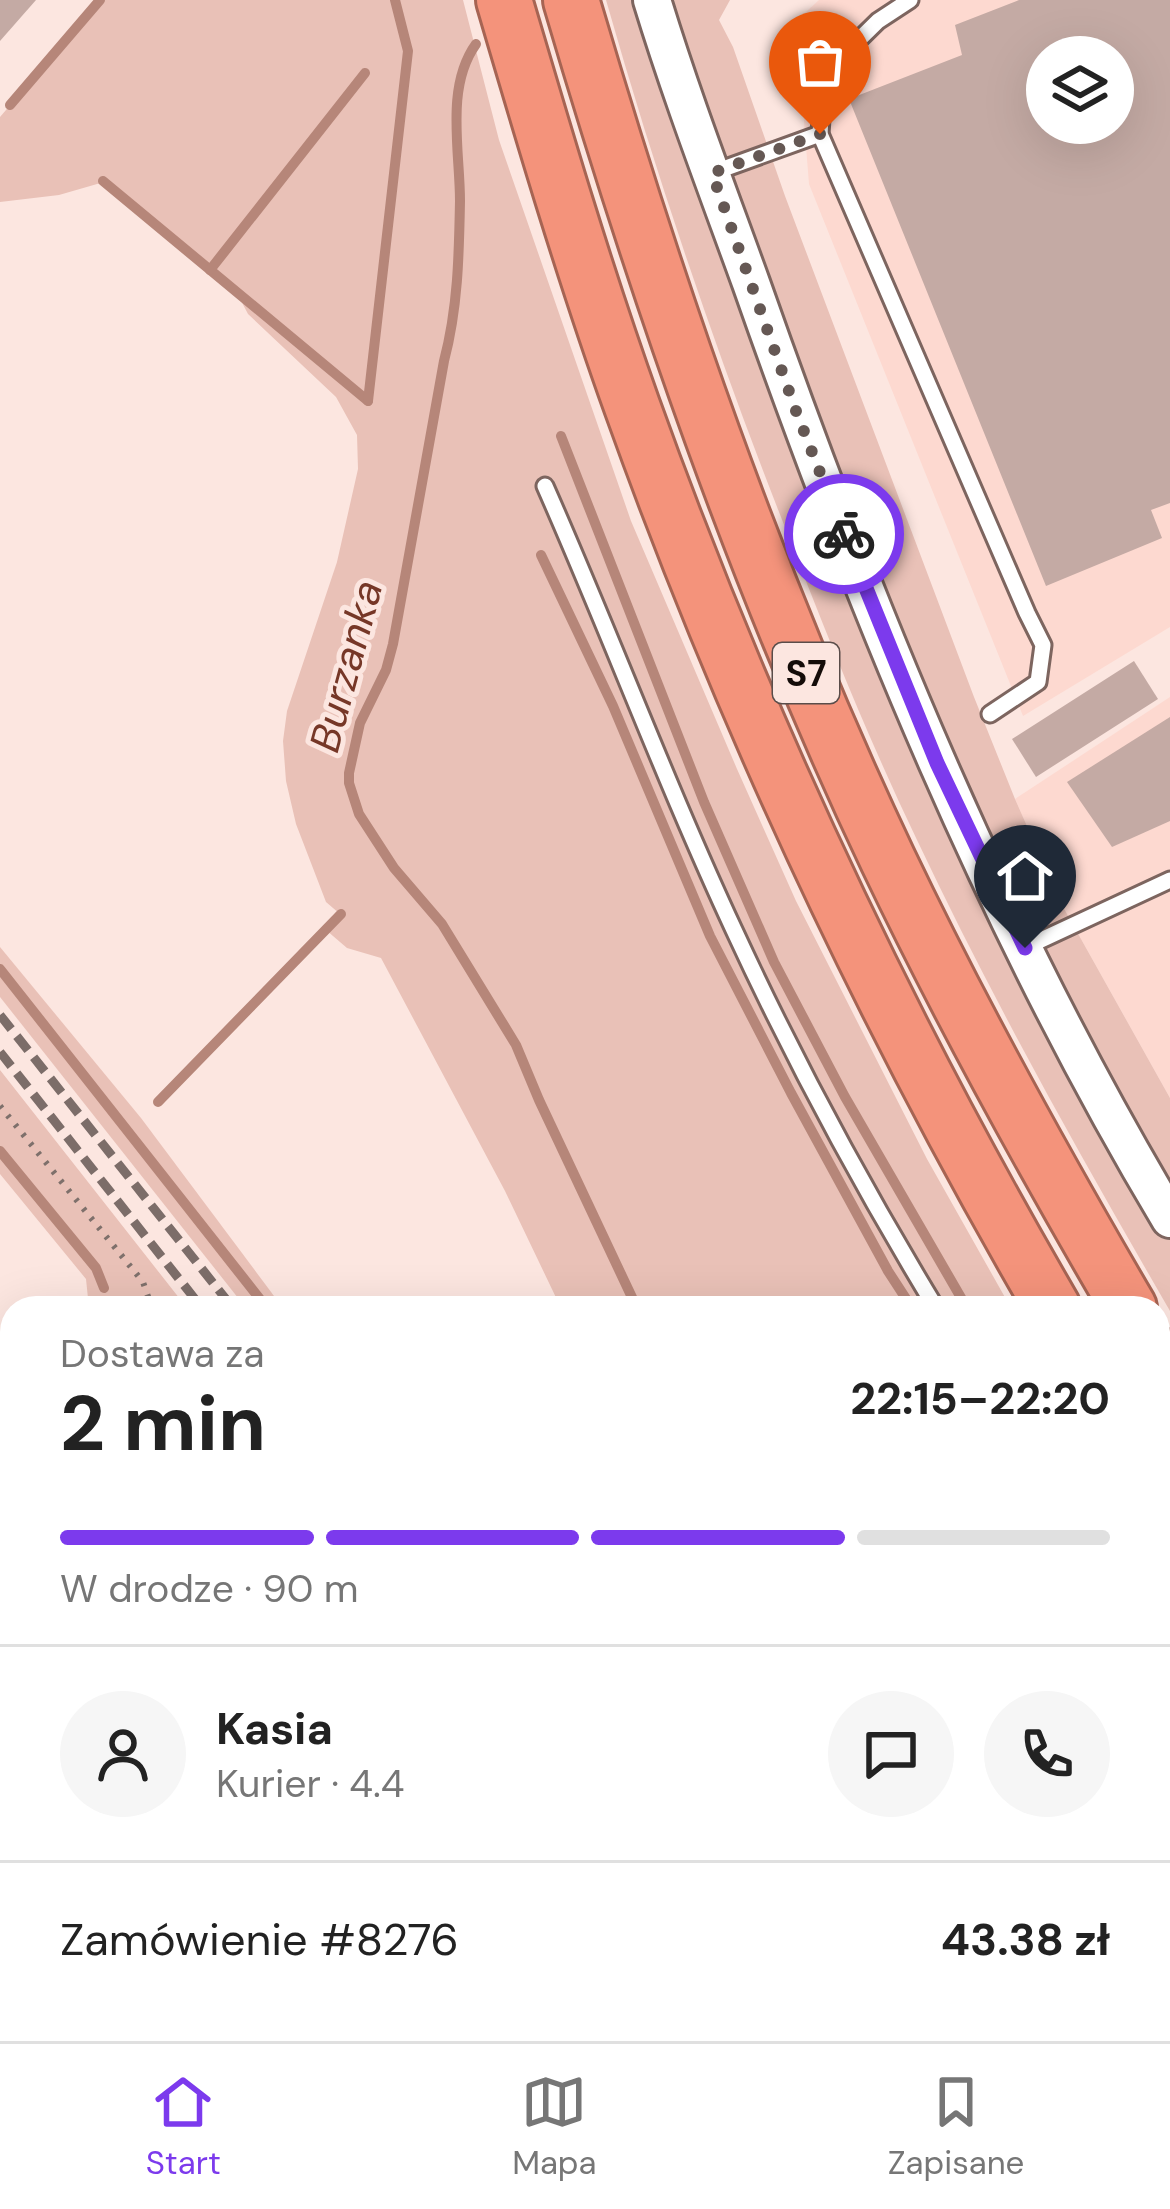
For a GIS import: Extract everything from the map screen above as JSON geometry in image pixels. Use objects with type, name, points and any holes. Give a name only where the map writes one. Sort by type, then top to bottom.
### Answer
[{"type":"highway","name":"S7","points":[[504,0],[560,193],[626,387],[743,692],[894,1021],[1045,1296]]},
{"type":"highway","name":"S7","points":[[571,0],[675,329],[804,667],[888,859],[1013,1108],[1122,1296]]},
{"type":"street","points":[[657,2],[796,411],[937,763],[1097,1089],[1170,1219]]},
{"type":"lane","points":[[910,0],[878,22],[824,74],[820,134],[1043,645],[1038,682],[991,714]]},
{"type":"lane","points":[[712,173],[820,134]]},
{"type":"lane","points":[[545,486],[734,930],[809,1082],[929,1296]]},
{"type":"lane","points":[[1025,948],[1170,880]]},
{"type":"path","points":[[0,1106],[143,1282],[148,1296]]},
{"type":"shaded area","points":[[100,0],[463,0],[499,140],[631,521],[796,901],[927,1159],[1004,1296],[555,1296],[381,958],[347,948],[326,930],[340,914],[326,902],[296,824],[286,781],[287,711],[337,562],[358,469],[357,435],[336,397],[248,314],[237,293],[104,182],[59,195],[0,202],[0,117]]},
{"type":"shaded area","points":[[606,0],[730,0],[719,20],[974,697],[1062,905],[1170,1098],[1170,1296],[1161,1296],[1007,1019],[866,729],[764,473],[647,137]]},
{"type":"shaded area","points":[[819,0],[1170,0],[1170,627],[1023,716],[809,184],[796,21]]},
{"type":"shaded area","points":[[1170,697],[1170,1098],[1062,905],[1015,799]]},
{"type":"shaded area","points":[[0,947],[141,1118],[274,1296],[237,1296],[0,997]]},
{"type":"shaded area","points":[[0,1070],[178,1296],[88,1296],[86,1279],[0,1174]]},
{"type":"building","points":[[0,0],[36,0],[0,41]]},
{"type":"building","points":[[1019,0],[1170,0],[1170,503],[1151,510],[1162,538],[1046,586],[849,99],[962,55],[955,25]]},
{"type":"building","points":[[1134,661],[1158,699],[1036,777],[1012,739]]},
{"type":"building","points":[[1170,717],[1170,821],[1112,847],[1067,782]]},
{"type":"waterway","points":[[10,105],[100,0]]},
{"type":"waterway","points":[[368,401],[408,51],[395,0]]},
{"type":"waterway","name":"Burzanka","points":[[476,44],[466,61],[457,99],[460,221],[452,321],[393,644],[360,723],[349,783],[359,814],[394,868],[442,924],[516,1045],[631,1296]]},
{"type":"waterway","points":[[210,270],[365,73]]},
{"type":"waterway","points":[[103,181],[368,401]]},
{"type":"waterway","points":[[561,436],[704,802],[774,962],[845,1097],[960,1296]]},
{"type":"waterway","points":[[541,555],[613,706],[710,936],[904,1296]]},
{"type":"waterway","points":[[158,1102],[341,914]]},
{"type":"waterway","points":[[0,969],[258,1296]]},
{"type":"waterway","points":[[0,1151],[96,1268],[104,1288]]},
{"type":"railway","points":[[0,1015],[223,1296]]},
{"type":"railway","points":[[0,1052],[193,1296]]},
{"type":"way so far","points":[[820,134],[712,173],[844,534]]},
{"type":"route","points":[[844,534],[937,763],[1025,948]]}]
